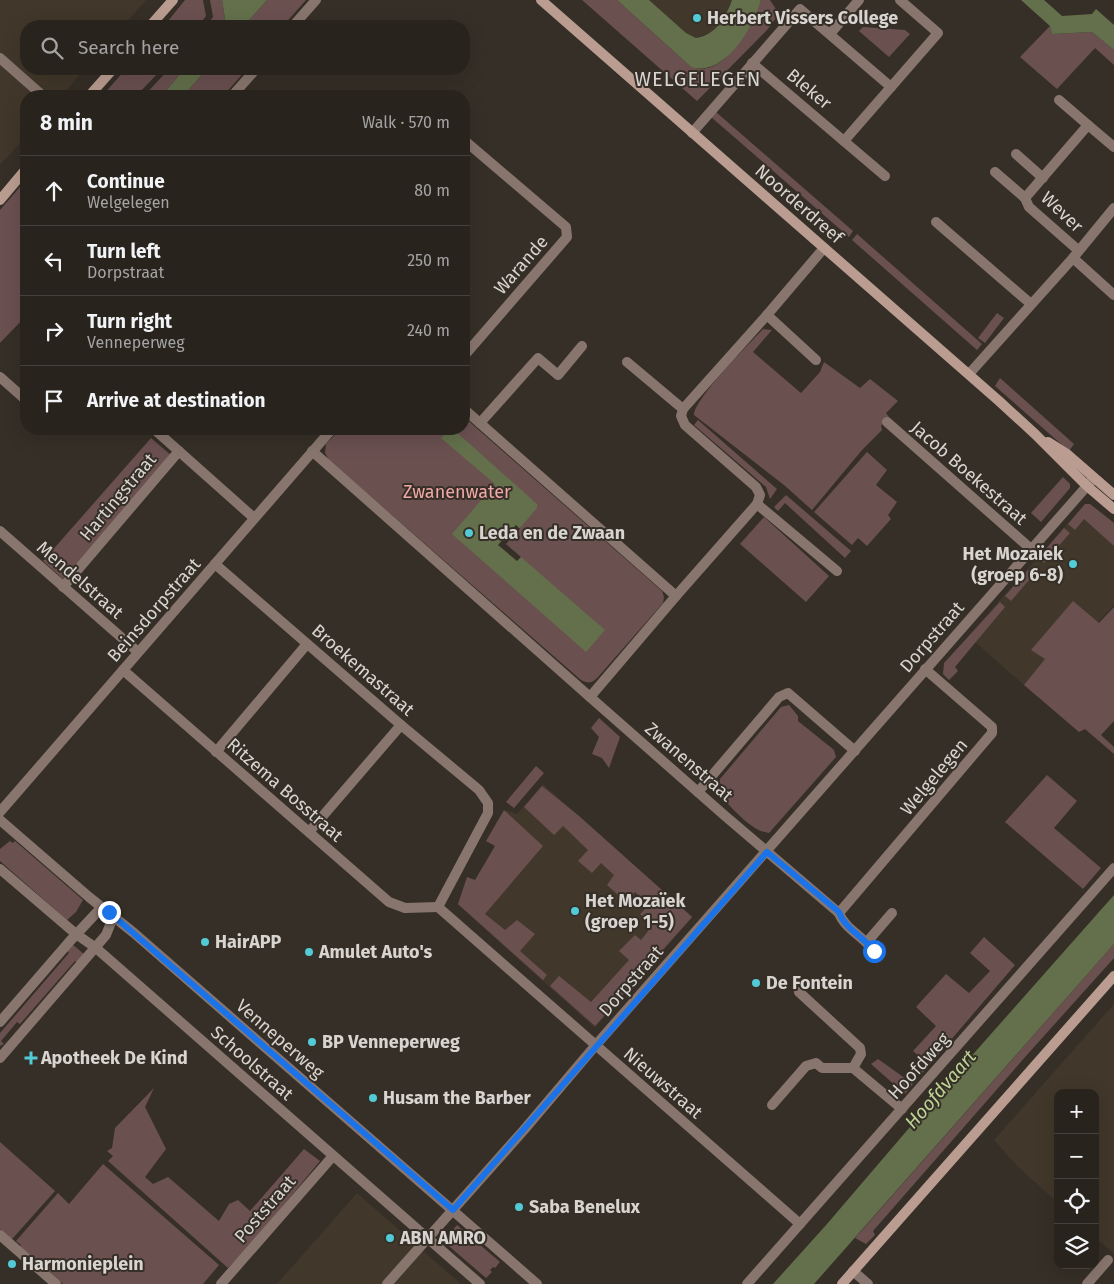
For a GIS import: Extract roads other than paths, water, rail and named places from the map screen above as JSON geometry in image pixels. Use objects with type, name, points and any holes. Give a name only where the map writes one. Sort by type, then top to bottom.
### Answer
[{"type":"street","points":[[155,20],[173,0]]},
{"type":"street","points":[[298,20],[316,0]]},
{"type":"street","name":"Noorderdreef","points":[[541,0],[969,374],[1035,434],[1086,486],[1114,509]]},
{"type":"street","points":[[830,34],[860,0]]},
{"type":"street","points":[[844,141],[938,33],[900,0]]},
{"type":"street","points":[[692,133],[800,9],[891,87]]},
{"type":"street","points":[[0,58],[36,90]]},
{"type":"street","name":"Bleker","points":[[752,63],[885,176]]},
{"type":"street","points":[[94,90],[108,75]]},
{"type":"street","points":[[237,90],[251,75]]},
{"type":"street","points":[[1060,100],[1114,147]]},
{"type":"street","name":"Wever","points":[[1025,198],[1088,125]]},
{"type":"street","name":"Warande","points":[[470,145],[566,227],[567,237],[470,349]]},
{"type":"street","name":"Wever","points":[[1016,154],[1043,178]]},
{"type":"street","name":"Wever","points":[[994,172],[1025,198],[1029,207],[1114,295]]},
{"type":"street","points":[[0,200],[20,176]]},
{"type":"street","points":[[969,374],[1114,208]]},
{"type":"street","points":[[936,222],[1031,304]]},
{"type":"street","points":[[312,451],[590,697],[757,504],[760,495],[756,487],[685,426],[681,416],[683,409],[767,316],[824,248]]},
{"type":"street","points":[[767,316],[816,360]]},
{"type":"street","points":[[480,423],[538,358],[558,375],[582,346]]},
{"type":"street","points":[[627,362],[683,409]]},
{"type":"street","points":[[0,377],[20,395]]},
{"type":"street","points":[[470,414],[676,596]]},
{"type":"street","name":"Jacob Boekestraat","points":[[887,422],[1031,549]]},
{"type":"street","name":"Noorderdreef","points":[[1035,434],[1067,454],[1114,495]]},
{"type":"street","points":[[161,435],[254,518]]},
{"type":"street","name":"Beinsdorpstraat","points":[[0,812],[327,435]]},
{"type":"street","name":"Hartingstraat","points":[[63,588],[179,451]]},
{"type":"street","name":"Dorpstraat","points":[[387,1284],[1094,478]]},
{"type":"street","points":[[757,504],[837,571]]},
{"type":"street","name":"Mendelstraat","points":[[0,531],[138,652]]},
{"type":"street","name":"Broekemastraat","points":[[215,564],[479,790],[488,803],[488,813],[438,907]]},
{"type":"street","points":[[216,752],[307,644]]},
{"type":"street","name":"Welgelegen","points":[[839,912],[992,733],[992,727],[925,669]]},
{"type":"street","name":"Ritzema Bosstraat","points":[[123,670],[392,904],[405,908],[438,907]]},
{"type":"street","points":[[698,792],[779,697],[788,693],[855,751]]},
{"type":"street","name":"Zwanenstraat","points":[[590,697],[767,852]]},
{"type":"street","points":[[309,832],[401,725]]},
{"type":"street","name":"Venneperweg","points":[[0,820],[537,1284]]},
{"type":"street","points":[[767,852],[839,912],[841,920],[867,942],[874,951]]},
{"type":"street","name":"Hoofdweg","points":[[747,1284],[1114,868]]},
{"type":"street","name":"Schoolstraat","points":[[0,869],[480,1284]]},
{"type":"street","name":"Nieuwstraat","points":[[438,907],[800,1224]]},
{"type":"street","points":[[0,1022],[76,934],[105,910],[110,928],[93,951],[0,1058]]},
{"type":"street","points":[[867,942],[892,912]]},
{"type":"street","points":[[842,1284],[1114,976]]},
{"type":"street","points":[[799,992],[860,1048],[861,1054],[853,1068]]},
{"type":"street","points":[[772,1105],[806,1066],[816,1063],[822,1068],[853,1068],[902,1109]]},
{"type":"street","name":"Poststraat","points":[[221,1284],[333,1156]]},
{"type":"street","points":[[0,1235],[56,1284]]},
{"type":"street","points":[[1087,1284],[1108,1260]]},
{"type":"street","points":[[853,1271],[868,1284]]},
{"type":"place","name":"Herbert Vissers College","points":[[697,18]]},
{"type":"place","name":"Leda en de Zwaan","points":[[469,533]]},
{"type":"place","name":"Het Mozaïek (groep 6-8)","points":[[1073,564]]},
{"type":"place","name":"Het Mozaïek (groep 1-5)","points":[[575,911]]},
{"type":"place","name":"HairAPP","points":[[205,942]]},
{"type":"place","name":"Amulet Auto's","points":[[309,952]]},
{"type":"place","name":"De Fontein","points":[[756,983]]},
{"type":"place","name":"BP Venneperweg","points":[[312,1042]]},
{"type":"place","name":"Apotheek De Kind","points":[[31,1058]]},
{"type":"place","name":"Husam the Barber","points":[[373,1098]]},
{"type":"place","name":"Saba Benelux","points":[[519,1207]]},
{"type":"place","name":"ABN AMRO","points":[[390,1238]]},
{"type":"place","name":"Harmonieplein","points":[[12,1264]]},
{"type":"district","name":"WELGELEGEN","points":[[698,79]]},
{"type":"park label","name":"Zwanenwater","points":[[457,492]]},
{"type":"water label","name":"Hoofdvaart","points":[[940,1089]]}]
